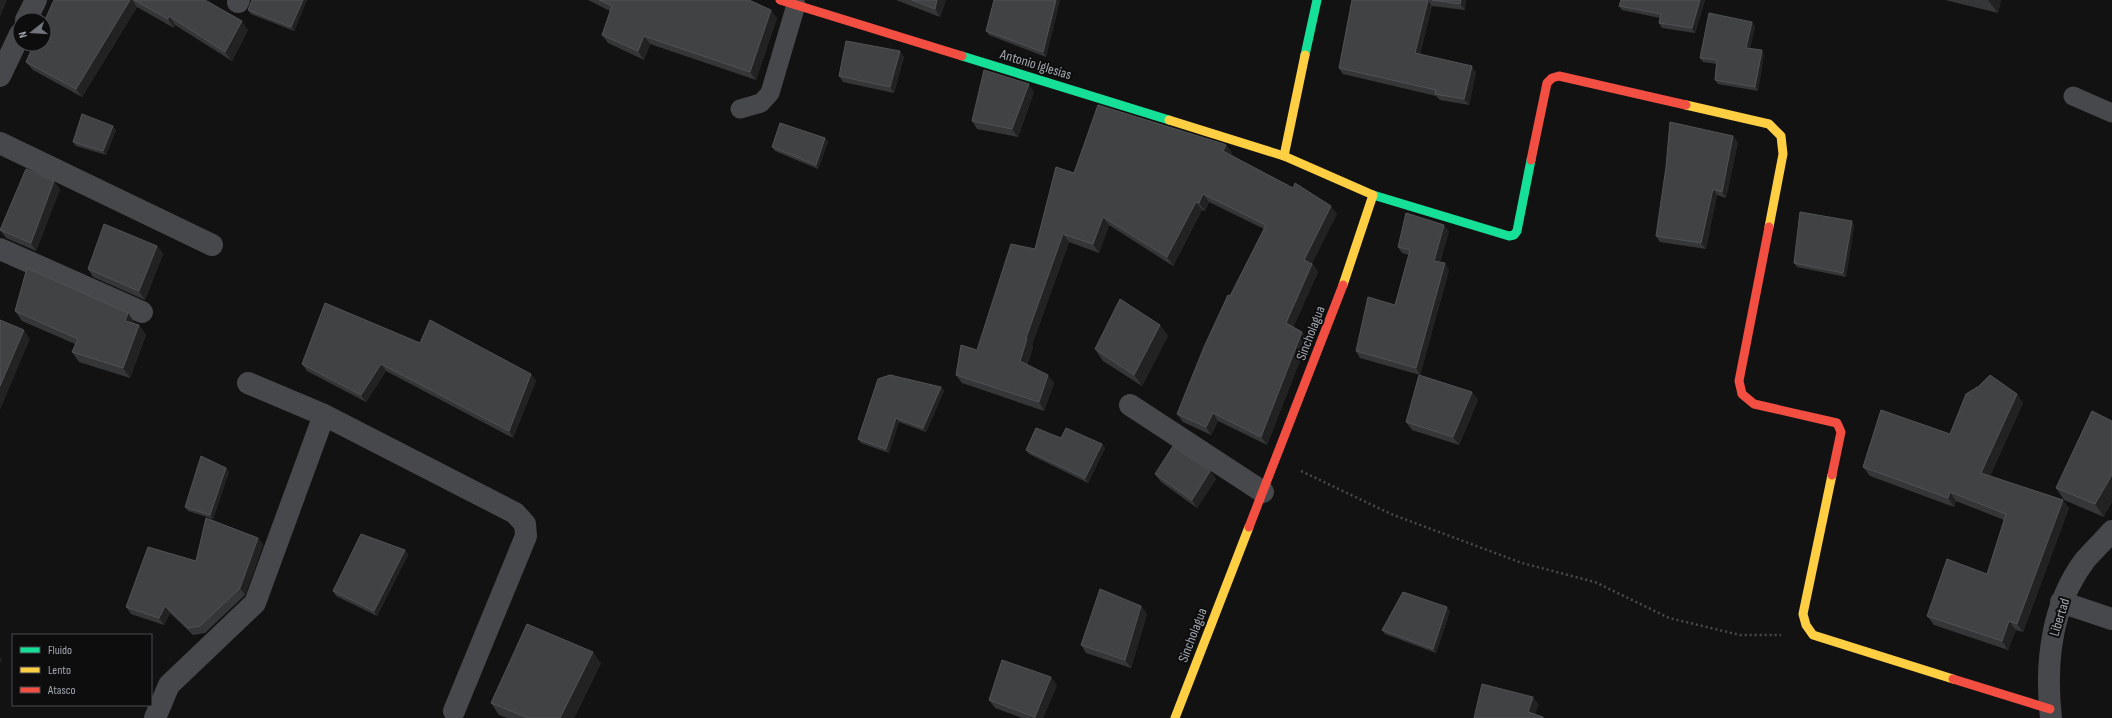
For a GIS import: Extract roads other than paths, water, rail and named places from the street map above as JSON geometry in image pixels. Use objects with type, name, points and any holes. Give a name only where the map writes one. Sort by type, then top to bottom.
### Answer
[{"type":"street","points":[[30,12],[36,0]]},
{"type":"street","points":[[1317,0],[1284,156],[1374,195],[1509,236],[1514,235],[1517,231],[1547,83],[1552,78],[1559,76],[1769,124],[1781,136],[1783,154],[1739,382],[1742,394],[1754,404],[1840,426],[1840,439],[1803,614],[1806,625],[1813,635],[2050,713]]},
{"type":"street","name":"Antonio Iglesias","points":[[788,3],[1284,156]]},
{"type":"street","points":[[0,76],[12,51]]},
{"type":"street","points":[[0,143],[212,245]]},
{"type":"street","name":"Sincholagua","points":[[1175,718],[1347,274],[1374,195]]},
{"type":"street","points":[[0,249],[142,312]]},
{"type":"street","points":[[248,383],[324,415],[515,513],[525,524],[526,536],[454,711]]},
{"type":"street","points":[[1130,405],[1263,492]]},
{"type":"street","points":[[155,718],[169,685],[255,603],[324,415]]},
{"type":"street","name":"Libertad","points":[[2050,713],[2049,652],[2061,602],[2085,561],[2112,531]]},
{"type":"street","points":[[2061,602],[2112,620]]},
{"type":"lane","points":[[740,109],[761,103],[770,93],[788,3]]},
{"type":"lane","points":[[2073,96],[2112,112]]}]
